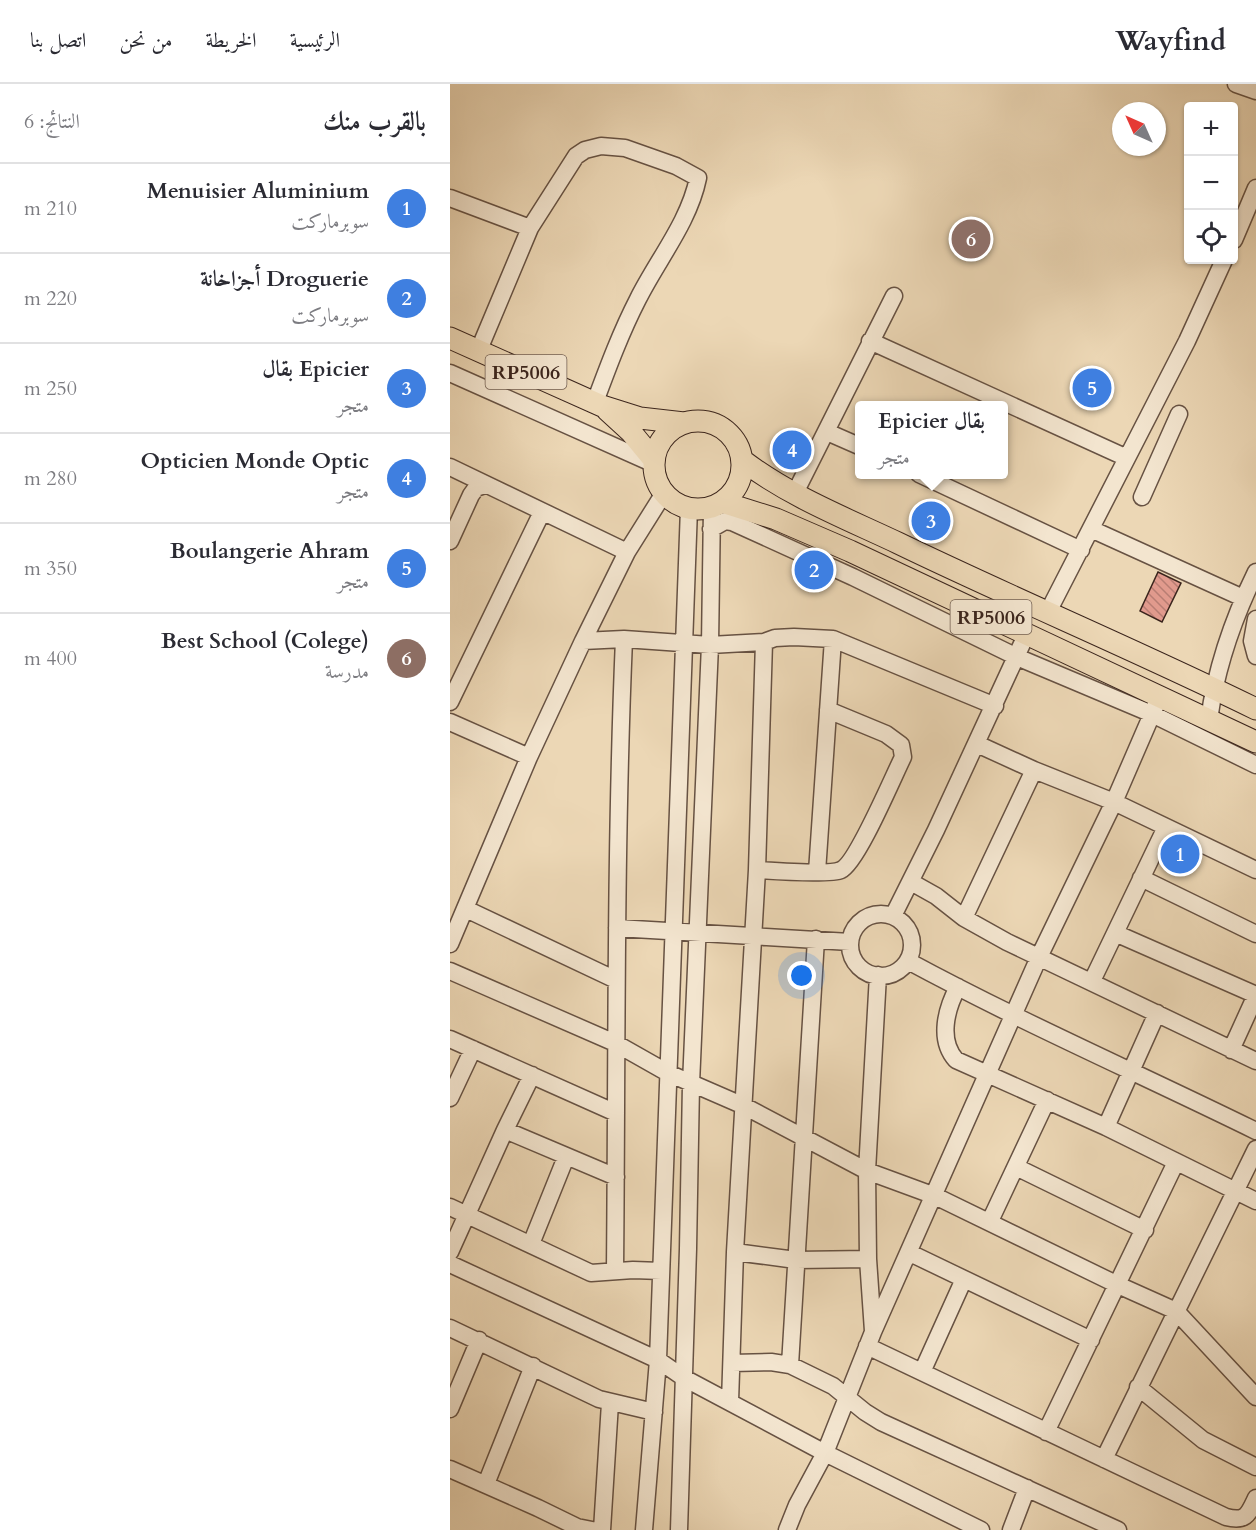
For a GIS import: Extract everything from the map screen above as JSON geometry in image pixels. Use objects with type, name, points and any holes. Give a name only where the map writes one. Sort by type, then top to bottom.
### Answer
[{"type":"main road","name":"RP5006","points":[[450,338],[598,404],[640,418],[684,423],[701,420],[721,427],[735,441],[742,460],[780,487],[996,590],[1256,709]]},
{"type":"main road","name":"RP5006","points":[[598,404],[622,423],[654,462],[656,478],[664,493]]},
{"type":"main road","points":[[654,462],[663,438],[684,423]]},
{"type":"main road","points":[[717,504],[737,486],[742,472],[742,460]]},
{"type":"main road","points":[[664,493],[677,503],[689,508]]},
{"type":"main road","name":"RP5006","points":[[689,508],[700,509],[717,504],[786,524],[1027,633],[1156,706],[1209,720],[1256,742]]},
{"type":"street","points":[[1236,84],[1256,92]]},
{"type":"street","points":[[478,352],[530,228],[576,156],[585,150],[601,146],[625,148],[676,166],[698,178],[695,194],[687,213],[638,299],[598,404]]},
{"type":"street","points":[[1238,229],[1256,188]]},
{"type":"street","points":[[450,198],[530,228]]},
{"type":"street","points":[[1048,612],[1187,341],[1222,264]]},
{"type":"street","points":[[795,493],[894,296]]},
{"type":"street","points":[[870,341],[1002,401]]},
{"type":"street","points":[[450,373],[654,462]]},
{"type":"street","points":[[1008,404],[1127,458]]},
{"type":"street","points":[[1142,497],[1179,414]]},
{"type":"street","points":[[827,432],[855,444]]},
{"type":"street","points":[[450,467],[627,552]]},
{"type":"street","points":[[930,479],[1081,550]]},
{"type":"street","points":[[450,541],[471,495],[476,488],[485,485]]},
{"type":"street","points":[[450,944],[459,915],[583,641],[627,552],[664,493]]},
{"type":"street","points":[[679,1530],[691,1084],[710,645],[711,529],[717,504]]},
{"type":"street","points":[[644,1530],[658,1360],[689,508]]},
{"type":"street","points":[[450,702],[542,512]]},
{"type":"street","points":[[711,529],[725,521],[732,522],[853,577],[1017,657],[1156,706],[1256,765]]},
{"type":"street","points":[[1091,529],[1243,598]]},
{"type":"street","points":[[1209,720],[1213,688],[1243,598],[1256,572]]},
{"type":"street","points":[[1256,619],[1252,641],[1256,656]]},
{"type":"street","points":[[893,916],[995,706],[1027,633]]},
{"type":"street","points":[[583,641],[624,639],[710,645],[764,642],[775,638],[794,637],[832,639],[995,706]]},
{"type":"street","points":[[615,1270],[615,1043],[620,733],[624,639]]},
{"type":"street","points":[[818,872],[832,639]]},
{"type":"street","points":[[730,1402],[735,1252],[757,870],[764,642]]},
{"type":"street","points":[[788,1530],[797,1505],[825,1453],[870,1339],[1039,957],[1114,802],[1156,706]]},
{"type":"street","points":[[757,870],[839,871],[848,864],[858,849],[903,757],[900,745],[886,734],[828,710]]},
{"type":"street","points":[[450,722],[529,757]]},
{"type":"street","points":[[977,744],[1114,802],[1256,870]]},
{"type":"street","points":[[964,918],[1034,770]]},
{"type":"street","points":[[1092,981],[1166,827]]},
{"type":"street","points":[[1141,878],[1256,934]]},
{"type":"street","points":[[911,882],[936,896],[964,918],[1039,957],[1256,1061]]},
{"type":"street","points":[[877,914],[893,916],[902,922],[910,934],[912,947],[908,960],[892,974],[871,974],[860,967],[852,956],[850,942],[855,929],[864,919],[877,914]]},
{"type":"street","points":[[459,915],[616,980]]},
{"type":"street","points":[[617,928],[850,942]]},
{"type":"street","points":[[1115,933],[1256,995],[1231,1050]]},
{"type":"street","points":[[790,1365],[816,939]]},
{"type":"street","points":[[908,960],[1013,1016],[1131,1069],[1256,1131]]},
{"type":"street","points":[[450,971],[615,1043],[668,1073],[744,1106],[867,1172],[934,1196],[990,1221],[1118,1285],[1176,1311],[1256,1397]]},
{"type":"street","points":[[870,1339],[867,1172],[878,975]]},
{"type":"street","points":[[958,987],[950,1000],[947,1015],[947,1045],[956,1060],[1106,1127],[1256,1201]]},
{"type":"street","points":[[1106,1127],[1157,1013]]},
{"type":"street","points":[[450,1039],[616,1113]]},
{"type":"street","points":[[450,1098],[473,1049]]},
{"type":"street","points":[[450,1252],[532,1075]]},
{"type":"street","points":[[990,1221],[1047,1101]]},
{"type":"street","points":[[505,1130],[616,1177]]},
{"type":"street","points":[[1104,1458],[1256,1149]]},
{"type":"street","points":[[531,1244],[566,1157]]},
{"type":"street","points":[[1046,1432],[1176,1162]]},
{"type":"street","points":[[1016,1167],[1145,1230]]},
{"type":"street","points":[[450,1206],[591,1273],[603,1274],[615,1270],[661,1271]]},
{"type":"street","points":[[735,1252],[796,1260],[868,1259]]},
{"type":"street","points":[[910,1253],[1091,1340]]},
{"type":"street","points":[[450,1264],[658,1360],[684,1378],[825,1453],[981,1530]]},
{"type":"street","points":[[922,1372],[964,1279]]},
{"type":"street","points":[[450,1328],[610,1403],[654,1412]]},
{"type":"street","points":[[870,1339],[922,1372],[1226,1517],[1244,1518],[1256,1498]]},
{"type":"street","points":[[450,1409],[479,1340]]},
{"type":"street","points":[[732,1363],[771,1362],[790,1365],[832,1386],[880,1422],[1119,1530]]},
{"type":"street","points":[[486,1484],[533,1366]]},
{"type":"street","points":[[1138,1387],[1203,1440],[1256,1467]]},
{"type":"street","points":[[602,1530],[610,1403]]},
{"type":"street","points":[[450,1469],[577,1527],[592,1530]]},
{"type":"street","points":[[1011,1530],[1027,1488]]},
{"type":"building","points":[[1158,572],[1181,583],[1162,622],[1140,611]]},
{"type":"place","name":"Best School (Colege)","points":[[971,239]]},
{"type":"place","name":"Boulangerie Ahram","points":[[1092,388]]},
{"type":"place","name":"Opticien Monde Optic","points":[[792,450]]},
{"type":"place","name":"Epicier بقال","points":[[931,521]]},
{"type":"place","name":"Droguerie أجزاخانة","points":[[814,570]]},
{"type":"place","name":"Menuisier Aluminium","points":[[1180,854]]}]
